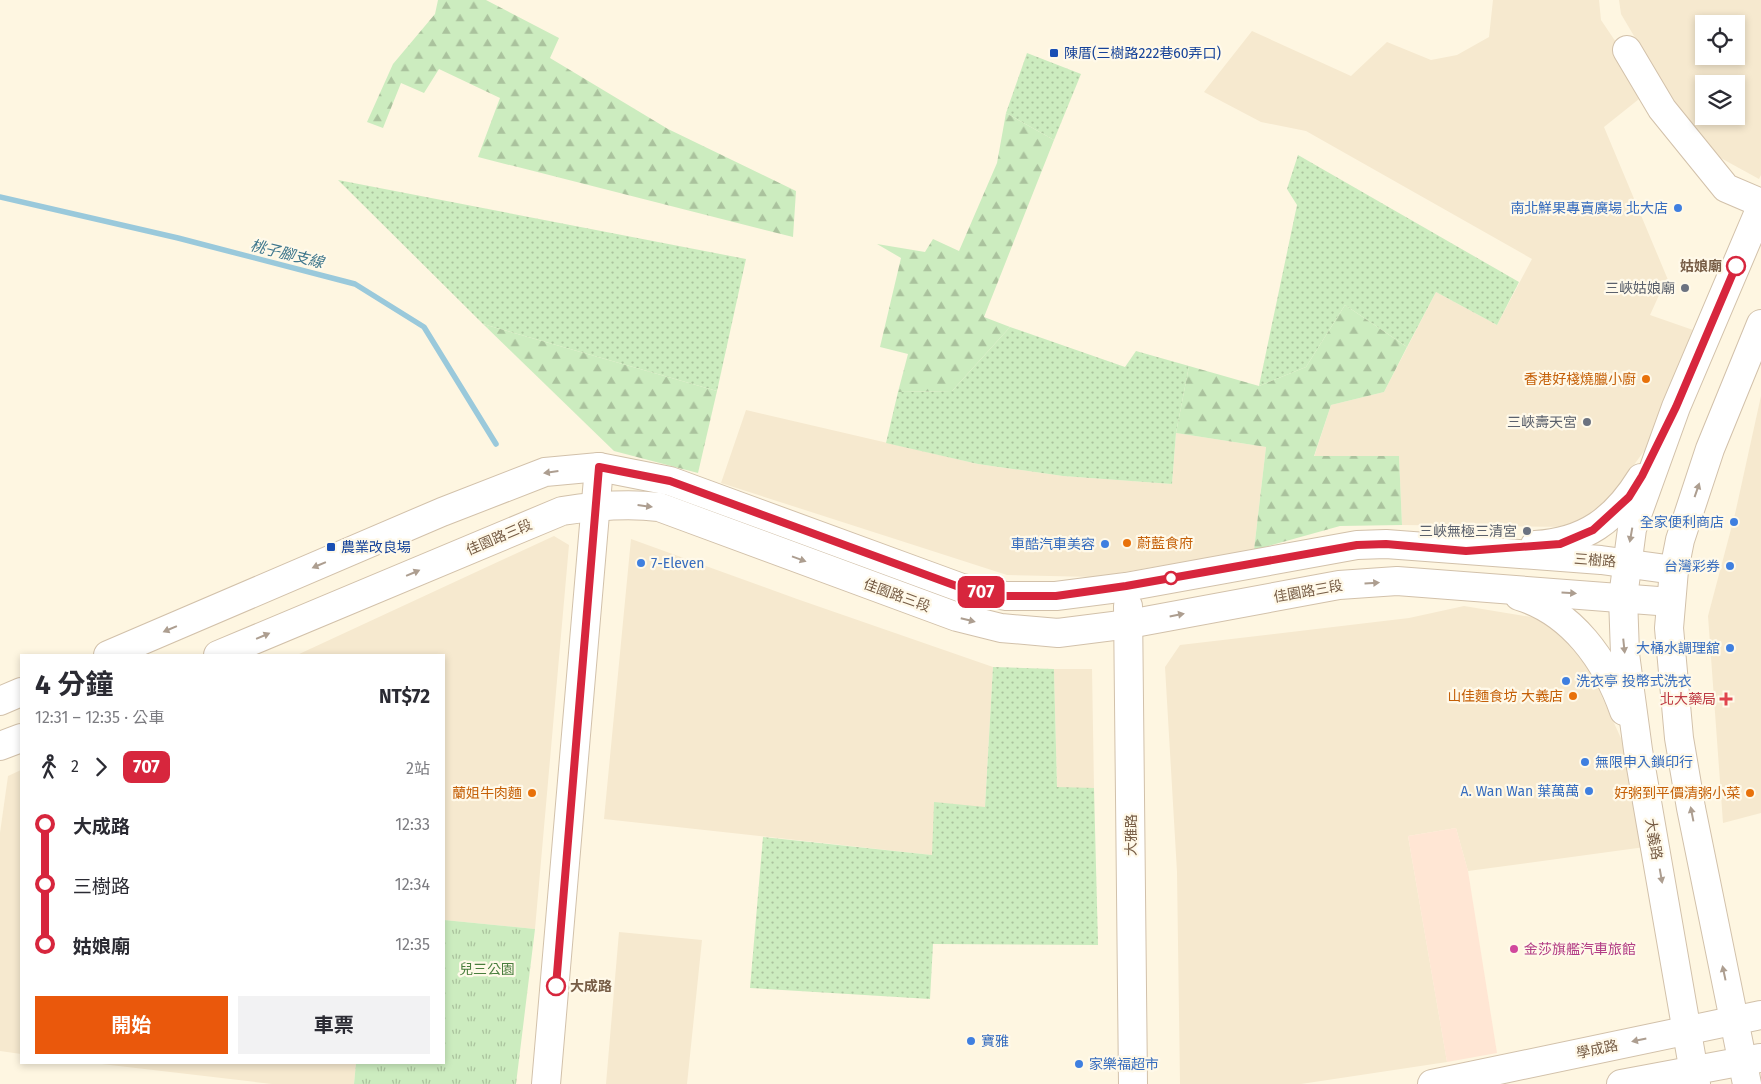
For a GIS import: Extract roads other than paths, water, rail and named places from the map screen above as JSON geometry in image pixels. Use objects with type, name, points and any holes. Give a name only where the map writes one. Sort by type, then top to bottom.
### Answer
[{"type":"street","points":[[1627,50],[1662,109],[1726,188],[1761,203]]},
{"type":"street","name":"三樹路","points":[[1627,562],[1632,529],[1676,407],[1761,206]]},
{"type":"street","points":[[1621,1084],[1695,1077],[1750,1068],[1734,1021],[1691,808],[1679,738],[1669,636],[1674,570],[1680,540],[1710,449],[1761,324]]},
{"type":"street","points":[[1466,551],[1560,544],[1593,530],[1629,497],[1676,407]]},
{"type":"street","points":[[110,654],[442,512],[544,472],[599,467],[546,1084]]},
{"type":"street","name":"三樹路","points":[[599,467],[670,481],[962,588],[1006,596],[1056,596],[1126,586],[1357,545],[1386,544],[1627,562],[1674,570]]},
{"type":"street","name":"佳園路三段","points":[[220,654],[562,511],[597,506],[638,504],[659,507],[957,617],[1001,628],[1058,633],[1129,624],[1339,585],[1397,581],[1671,602]]},
{"type":"street","name":"大義路","points":[[1627,562],[1622,598],[1624,646],[1638,750],[1695,1077]]},
{"type":"street","name":"大雅路","points":[[1126,586],[1129,624],[1133,1084]]},
{"type":"street","points":[[1491,587],[1533,600],[1557,614],[1574,627],[1598,658],[1618,695],[1638,750]]},
{"type":"street","points":[[0,701],[20,692]]},
{"type":"street","points":[[0,746],[20,738]]},
{"type":"street","name":"學成路","points":[[1432,1084],[1761,1015]]},
{"type":"waterway","name":"桃子腳支線","points":[[0,197],[178,238],[355,284],[424,327],[496,444]]},
{"type":"place","name":"陳厝(三樹路222巷60弄口)","points":[[1054,53]]},
{"type":"place","name":"南北鮮果專賣廣場 北大店","points":[[1678,208]]},
{"type":"place","name":"姑娘廟","points":[[1736,266]]},
{"type":"place","name":"三峽姑娘廟","points":[[1685,288]]},
{"type":"place","name":"香港好棧燒臘小廚","points":[[1646,379]]},
{"type":"place","name":"三峽壽天宮","points":[[1587,422]]},
{"type":"place","name":"全家便利商店","points":[[1734,522]]},
{"type":"place","name":"三峽無極三清宮","points":[[1527,531]]},
{"type":"place","name":"蔚藍食府","points":[[1127,543]]},
{"type":"place","name":"車酷汽車美容","points":[[1105,544]]},
{"type":"place","name":"農業改良場","points":[[331,547]]},
{"type":"place","name":"7-Eleven","points":[[641,563]]},
{"type":"place","name":"台灣彩券","points":[[1730,566]]},
{"type":"place","name":"大桶水調理舘","points":[[1730,648]]},
{"type":"place","name":"洗衣亭 投幣式洗衣","points":[[1566,681]]},
{"type":"place","name":"山佳麵食坊 大義店","points":[[1573,696]]},
{"type":"place","name":"北大藥局","points":[[1726,699]]},
{"type":"place","name":"無限申入鎖印行","points":[[1585,762]]},
{"type":"place","name":"A. Wan Wan 葉萬萬","points":[[1589,791]]},
{"type":"place","name":"蘭姐牛肉麵","points":[[532,793]]},
{"type":"place","name":"好粥到平價清粥小菜","points":[[1750,793]]},
{"type":"place","name":"金莎旗艦汽車旅館","points":[[1514,949]]},
{"type":"place","name":"大成路","points":[[556,986]]},
{"type":"place","name":"寶雅","points":[[971,1041]]},
{"type":"place","name":"家樂福超市","points":[[1079,1064]]},
{"type":"park label","name":"兒三公園","points":[[487,969]]}]
